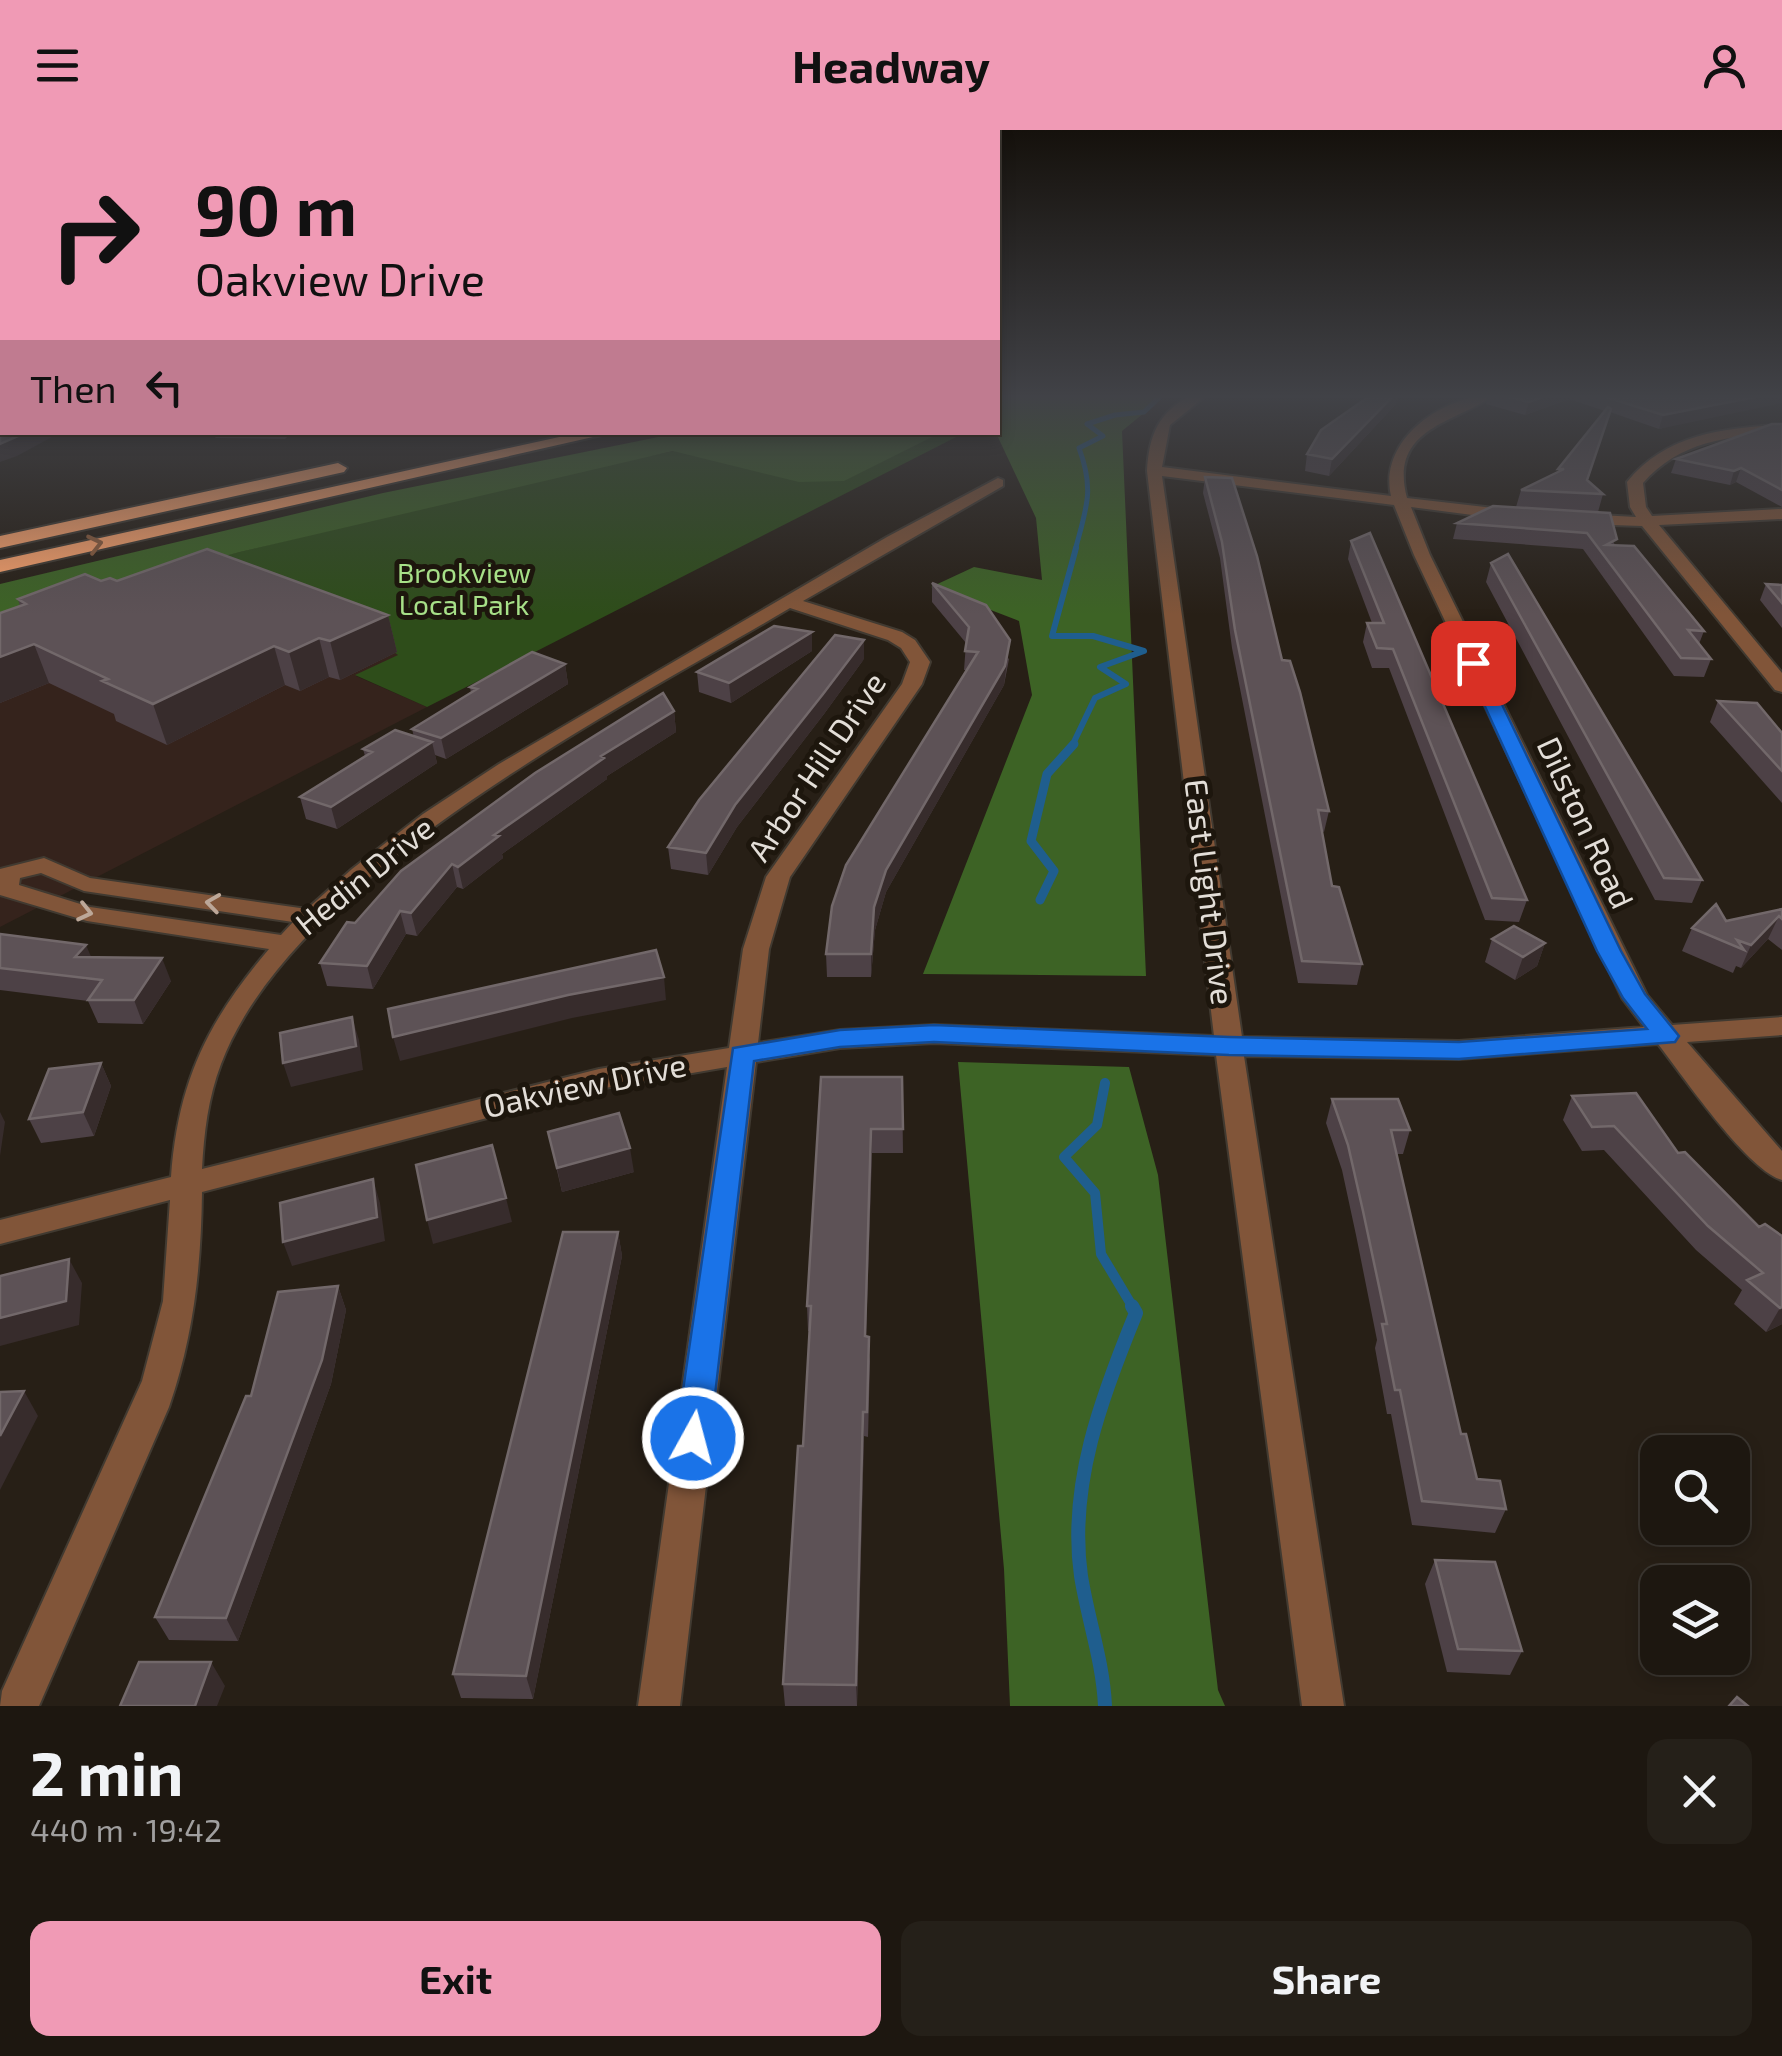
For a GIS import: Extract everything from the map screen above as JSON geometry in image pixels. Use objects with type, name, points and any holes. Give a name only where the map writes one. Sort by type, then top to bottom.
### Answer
[{"type":"highway","points":[[0,542],[334,469]]},
{"type":"highway","points":[[0,566],[442,469]]},
{"type":"street","name":"East Light Drive","points":[[1154,469],[1229,1046],[1323,1706]]},
{"type":"street","name":"Dilston Road","points":[[1399,469],[1395,484],[1401,502],[1609,951],[1635,998],[1748,1137],[1782,1169]]},
{"type":"street","points":[[1645,469],[1635,482],[1638,507],[1782,686]]},
{"type":"street","points":[[1154,472],[1524,516]]},
{"type":"street","name":"Hedin Drive","points":[[17,1706],[157,1395],[180,1301],[189,1128],[207,1062],[240,1000],[284,942],[309,917],[448,808],[614,704],[998,483]]},
{"type":"street","points":[[1564,518],[1647,521],[1782,514]]},
{"type":"street","name":"Arbor Hill Drive","points":[[742,1054],[756,950],[778,877],[912,684],[920,662],[908,644],[895,636],[788,602]]},
{"type":"street","points":[[284,942],[88,914],[7,889],[8,874],[44,865],[84,884],[309,917]]},
{"type":"street","name":"Oakview Drive","points":[[0,1232],[598,1079],[840,1039],[934,1034],[1229,1046],[1459,1050],[1782,1026]]},
{"type":"street","points":[[658,1706],[742,1054]]},
{"type":"shaded area","points":[[0,611],[374,639],[399,655],[356,676],[427,707],[0,927]]},
{"type":"green space","points":[[503,469],[598,469],[240,552],[0,615],[0,584],[383,493]]},
{"type":"green space","name":"Brookview Local Park","points":[[589,469],[894,469],[427,707],[355,675],[398,655],[374,639],[190,564]]},
{"type":"green space","points":[[744,469],[869,469],[844,481],[799,482]]},
{"type":"green space","points":[[1013,469],[1124,469],[1146,976],[923,974],[1032,695],[1019,621],[931,587],[974,567],[1042,580],[1036,518]]},
{"type":"green space","points":[[958,1062],[1129,1067],[1158,1175],[1218,1690],[1225,1706],[1010,1706],[1004,1569]]},
{"type":"building","points":[[1558,469],[1591,469],[1587,480],[1603,494],[1521,490],[1564,469]]},
{"type":"building","points":[[1742,469],[1782,469],[1782,490]]},
{"type":"building","points":[[1205,477],[1232,478],[1257,556],[1282,660],[1290,661],[1300,692],[1329,811],[1318,810],[1332,886],[1339,887],[1362,964],[1302,961],[1235,630],[1222,542]]},
{"type":"building","points":[[1493,506],[1610,513],[1617,539],[1606,545],[1634,546],[1704,631],[1688,630],[1711,659],[1681,658],[1587,533],[1457,523]]},
{"type":"building","points":[[1370,533],[1527,900],[1492,898],[1393,649],[1377,648],[1367,623],[1384,623],[1351,541]]},
{"type":"building","points":[[207,549],[388,615],[330,641],[319,638],[289,652],[274,646],[153,704],[34,644],[0,657],[0,613],[26,604],[18,599],[85,574],[101,581],[117,581]]},
{"type":"building","points":[[1508,554],[1702,880],[1664,878],[1491,563]]},
{"type":"building","points":[[932,583],[986,605],[1010,640],[1005,666],[886,870],[874,907],[871,954],[826,954],[832,906],[846,865],[978,652],[965,651],[969,627]]},
{"type":"building","points":[[1766,584],[1782,585],[1782,603]]},
{"type":"building","points":[[774,626],[812,632],[729,683],[697,672]]},
{"type":"building","points":[[835,635],[864,640],[735,805],[706,853],[668,847],[699,800]]},
{"type":"building","points":[[532,652],[565,664],[441,738],[412,729],[477,689],[470,687]]},
{"type":"building","points":[[663,693],[674,711],[601,756],[604,758],[494,835],[499,836],[458,867],[452,864],[411,913],[400,911],[367,966],[320,963],[347,922],[355,923],[401,871],[535,773]]},
{"type":"building","points":[[1718,701],[1757,703],[1782,733],[1782,771]]},
{"type":"building","points":[[395,730],[432,742],[331,807],[300,797],[372,752],[363,749]]},
{"type":"building","points":[[1716,904],[1726,921],[1782,909],[1782,919],[1779,916],[1751,945],[1737,940],[1744,950],[1692,928]]},
{"type":"building","points":[[1514,926],[1545,943],[1523,957],[1492,939]]},
{"type":"building","points":[[0,934],[86,945],[75,957],[162,958],[134,1000],[88,1000],[102,980],[0,968]]},
{"type":"building","points":[[656,950],[664,977],[568,995],[393,1037],[388,1009]]},
{"type":"building","points":[[352,1017],[356,1046],[283,1063],[280,1033]]},
{"type":"building","points":[[101,1063],[83,1112],[29,1119],[49,1069]]},
{"type":"building","points":[[821,1077],[902,1077],[903,1129],[871,1129],[865,1336],[869,1337],[867,1412],[863,1412],[856,1685],[783,1684],[798,1446],[803,1446]]},
{"type":"building","points":[[1636,1093],[1678,1153],[1685,1152],[1759,1227],[1765,1224],[1782,1236],[1782,1307],[1747,1280],[1763,1273],[1708,1226],[1614,1126],[1592,1127],[1572,1096]]},
{"type":"building","points":[[1332,1099],[1398,1099],[1410,1130],[1391,1130],[1461,1434],[1466,1434],[1477,1479],[1500,1481],[1506,1509],[1422,1501],[1400,1390],[1395,1390],[1382,1324],[1387,1324],[1363,1211],[1348,1145]]},
{"type":"building","points":[[619,1113],[630,1148],[557,1168],[548,1132]]},
{"type":"building","points":[[492,1145],[506,1198],[427,1220],[416,1165]]},
{"type":"building","points":[[373,1179],[377,1217],[283,1242],[280,1203]]},
{"type":"building","points":[[563,1232],[618,1232],[526,1676],[453,1674]]},
{"type":"building","points":[[69,1259],[66,1301],[0,1318],[0,1276]]},
{"type":"building","points":[[338,1286],[322,1360],[226,1618],[155,1617],[246,1396],[251,1396],[278,1292]]},
{"type":"building","points":[[24,1391],[0,1436],[0,1392]]},
{"type":"building","points":[[1435,1560],[1495,1562],[1522,1651],[1458,1649]]},
{"type":"building","points":[[139,1662],[211,1662],[195,1706],[120,1706]]},
{"type":"building","points":[[1737,1697],[1748,1706],[1729,1706]]},
{"type":"waterway","points":[[1075,551],[1088,488],[1085,469]]},
{"type":"waterway","points":[[1072,746],[1095,698],[1126,684],[1100,667],[1144,651],[1093,636],[1052,636],[1076,548]]},
{"type":"waterway","points":[[1040,900],[1054,871],[1031,841],[1047,774],[1074,744]]},
{"type":"waterway","points":[[1105,1083],[1097,1125],[1064,1157],[1095,1193],[1101,1254],[1134,1309]]},
{"type":"waterway","points":[[1105,1706],[1081,1576],[1079,1508],[1100,1409],[1136,1313],[1132,1306]]},
{"type":"route","points":[[693,1438],[742,1054],[840,1039],[934,1034],[1229,1046],[1459,1050],[1666,1036],[1635,998],[1609,951],[1473,663]]}]
